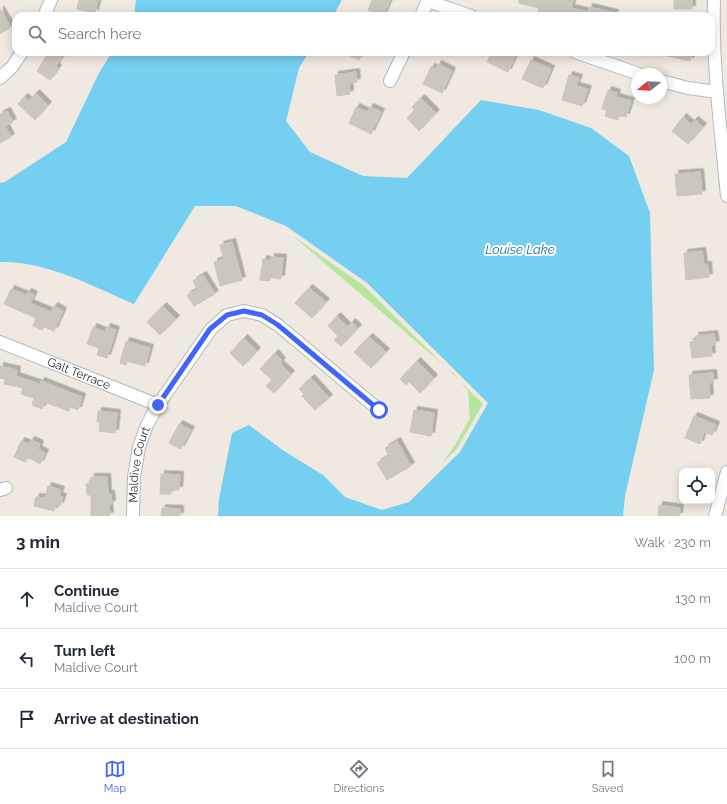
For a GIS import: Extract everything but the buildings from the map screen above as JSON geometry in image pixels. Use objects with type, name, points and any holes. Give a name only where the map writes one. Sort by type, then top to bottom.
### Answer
[{"type":"street","points":[[46,12],[52,0]]},
{"type":"street","points":[[423,12],[428,0],[460,12]]},
{"type":"street","points":[[714,0],[714,12]]},
{"type":"street","points":[[0,78],[12,67],[19,56]]},
{"type":"street","points":[[390,81],[402,56]]},
{"type":"street","points":[[587,56],[631,71]]},
{"type":"street","points":[[715,56],[727,196]]},
{"type":"street","points":[[667,83],[688,88],[717,92]]},
{"type":"street","name":"Maldive Court","points":[[133,516],[134,477],[139,447],[147,425],[158,405],[210,329],[227,315],[244,311],[262,315],[278,325],[379,410]]},
{"type":"street","name":"Galt Terrace","points":[[0,342],[158,405]]},
{"type":"street","points":[[715,516],[727,472]]},
{"type":"green space","points":[[293,236],[364,286],[445,366]]},
{"type":"green space","points":[[460,381],[483,404],[456,450],[443,462],[455,445],[470,418],[468,391]]},
{"type":"water","points":[[136,0],[342,0],[335,12],[134,12]]},
{"type":"water","name":"Louise Lake","points":[[110,56],[306,56],[299,68],[286,121],[310,152],[363,176],[407,178],[481,100],[539,110],[591,128],[629,156],[650,213],[654,370],[625,496],[623,516],[218,516],[219,499],[232,433],[249,425],[284,451],[323,475],[345,497],[382,510],[409,502],[460,452],[488,403],[367,283],[286,226],[236,206],[195,206],[134,304],[52,270],[18,263],[0,262],[0,183],[5,182],[66,142],[99,73]]},
{"type":"route","points":[[158,405],[210,329],[227,315],[244,311],[262,315],[278,325],[379,410]]}]
